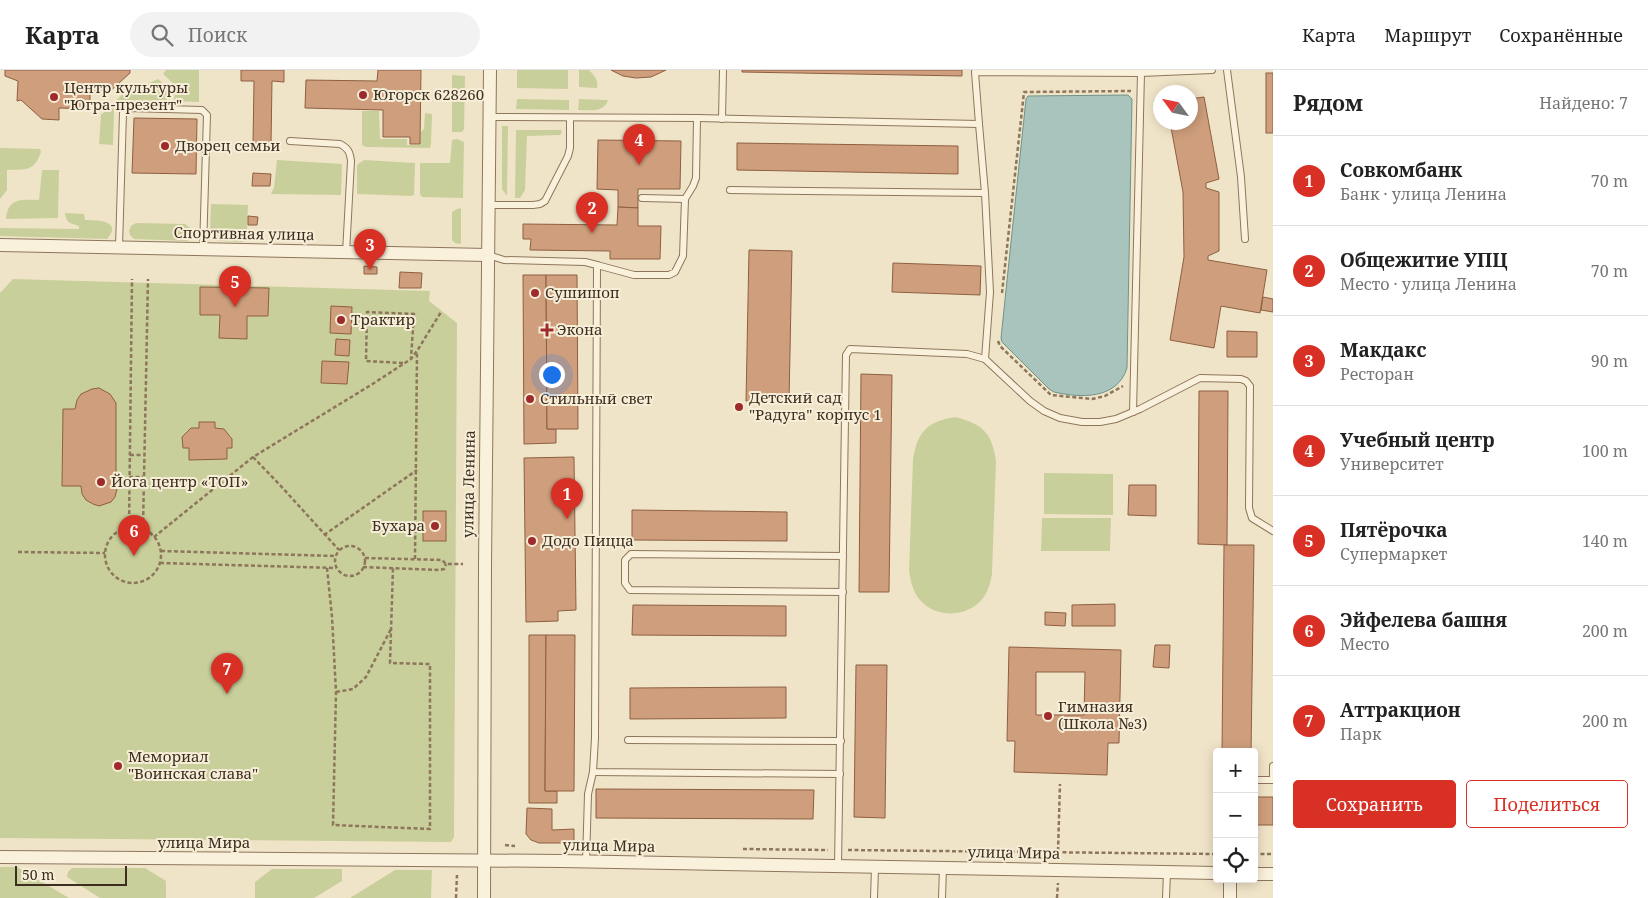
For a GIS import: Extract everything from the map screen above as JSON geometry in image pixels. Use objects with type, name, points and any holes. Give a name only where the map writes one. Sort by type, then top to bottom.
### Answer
[{"type":"street","name":"улица Ленина","points":[[484,898],[490,70]]},
{"type":"street","name":"Спортивная улица","points":[[0,245],[488,255]]},
{"type":"street","name":"улица Мира","points":[[0,857],[586,862],[1213,873]]},
{"type":"street","points":[[1258,874],[1273,874]]},
{"type":"street","points":[[1230,883],[1230,898]]},
{"type":"lane","points":[[722,119],[723,70]]},
{"type":"lane","points":[[985,359],[990,292],[974,71],[1141,73],[1212,70]]},
{"type":"lane","points":[[1227,70],[1241,177],[1245,239]]},
{"type":"lane","points":[[1133,412],[1141,73]]},
{"type":"lane","points":[[119,247],[123,113],[128,108],[202,110],[207,115],[203,250]]},
{"type":"lane","points":[[490,117],[697,118],[979,124]]},
{"type":"lane","points":[[488,205],[532,205],[540,204],[545,200],[568,156],[570,148],[570,118]]},
{"type":"lane","points":[[488,255],[504,260],[585,262],[634,275],[668,275],[675,272],[683,256],[685,199],[694,186],[696,178],[697,118]]},
{"type":"lane","points":[[290,141],[340,144],[346,147],[350,153],[346,253]]},
{"type":"lane","points":[[730,190],[984,193]]},
{"type":"lane","points":[[642,198],[685,199]]},
{"type":"lane","points":[[586,862],[588,794],[594,772],[595,738],[597,265]]},
{"type":"lane","points":[[838,866],[846,355],[850,349],[968,354],[985,359],[1030,401],[1044,411],[1060,418],[1082,422],[1100,422],[1116,419],[1200,378],[1241,379],[1246,381],[1250,386],[1249,508],[1252,518],[1273,531]]},
{"type":"lane","points":[[842,592],[630,590],[626,583],[625,560],[631,554],[843,556]]},
{"type":"lane","points":[[628,740],[841,741]]},
{"type":"lane","points":[[1258,780],[1273,780],[1273,766]]},
{"type":"lane","points":[[594,772],[840,774]]},
{"type":"lane","points":[[874,867],[874,898]]},
{"type":"lane","points":[[942,898],[943,868]]},
{"type":"lane","points":[[1166,898],[1167,872]]},
{"type":"path","points":[[1002,295],[1024,92],[1141,91]]},
{"type":"path","points":[[129,527],[132,279]]},
{"type":"path","points":[[143,528],[148,279]]},
{"type":"path","points":[[405,363],[366,362],[367,312],[414,314],[410,359]]},
{"type":"path","points":[[154,537],[253,457],[405,363],[417,352],[441,312]]},
{"type":"path","points":[[997,334],[1000,346],[1050,395],[1092,399],[1105,396],[1133,380]]},
{"type":"path","points":[[414,559],[417,470],[417,352]]},
{"type":"path","points":[[130,455],[143,455]]},
{"type":"path","points":[[253,457],[339,550]]},
{"type":"path","points":[[324,535],[417,470]]},
{"type":"path","points":[[129,477],[143,477]]},
{"type":"path","points":[[129,527],[143,528],[154,537],[161,551],[158,570],[147,580],[132,584],[118,580],[108,568],[105,553],[110,539],[116,533],[129,527]]},
{"type":"path","points":[[160,562],[336,568],[343,574],[352,576],[361,571],[365,558],[356,547],[347,546],[339,550],[335,556],[336,568]]},
{"type":"path","points":[[161,551],[335,556]]},
{"type":"path","points":[[18,552],[105,553]]},
{"type":"path","points":[[365,558],[442,560],[446,564],[463,564]]},
{"type":"path","points":[[363,567],[440,570],[446,564]]},
{"type":"path","points":[[327,568],[336,692],[332,825],[430,829],[430,664],[390,663],[393,568]]},
{"type":"path","points":[[336,692],[353,689],[366,677],[392,628]]},
{"type":"path","points":[[1058,851],[1060,784]]},
{"type":"path","points":[[506,845],[523,846]]},
{"type":"path","points":[[742,849],[1213,854]]},
{"type":"path","points":[[1258,854],[1273,854]]},
{"type":"path","points":[[456,898],[457,876]]},
{"type":"path","points":[[1057,898],[1058,881]]},
{"type":"green space","points":[[166,70],[199,70],[199,102],[174,101],[175,85],[163,74]]},
{"type":"green space","points":[[517,70],[568,70],[568,89],[517,88]]},
{"type":"green space","points":[[579,70],[589,70],[597,81],[597,88],[579,87]]},
{"type":"green space","points":[[452,75],[465,76],[464,129],[462,132],[452,132]]},
{"type":"green space","points":[[158,79],[167,87],[167,101],[125,100],[114,110],[113,145],[99,144],[101,115],[134,83],[147,84]]},
{"type":"green space","points":[[517,99],[569,100],[569,110],[516,109]]},
{"type":"green space","points":[[579,99],[608,100],[600,109],[578,110]]},
{"type":"green space","points":[[362,111],[379,111],[380,139],[407,139],[407,145],[420,145],[425,113],[432,114],[430,148],[366,147],[362,145]]},
{"type":"green space","points":[[502,126],[508,126],[507,196],[502,189]]},
{"type":"green space","points":[[516,130],[561,130],[562,132],[560,135],[527,136],[525,190],[520,198],[515,198]]},
{"type":"green space","points":[[457,139],[464,142],[463,198],[422,197],[420,194],[420,163],[450,163],[452,140]]},
{"type":"green space","points":[[0,148],[40,149],[41,152],[32,166],[24,169],[7,170],[7,190],[0,199]]},
{"type":"green space","points":[[277,160],[342,164],[341,195],[271,194],[274,187]]},
{"type":"green space","points":[[364,160],[415,163],[414,195],[357,194],[357,165]]},
{"type":"green space","points":[[42,170],[59,170],[58,218],[6,219],[7,212],[13,203],[22,200],[39,200]]},
{"type":"green space","points":[[211,204],[248,205],[247,233],[243,242],[218,241],[210,234]]},
{"type":"green space","points":[[461,208],[461,244],[455,243],[452,240],[452,212]]},
{"type":"green space","points":[[65,213],[84,214],[85,220],[106,222],[112,228],[111,233],[107,239],[0,236],[0,228],[79,229],[79,226],[67,221]]},
{"type":"green space","points":[[136,223],[185,224],[190,228],[192,237],[187,241],[134,239],[129,231],[131,226]]},
{"type":"green space","points":[[13,279],[430,291],[429,301],[457,323],[454,837],[451,842],[0,838],[0,293]]},
{"type":"green space","points":[[955,417],[973,423],[984,431],[992,443],[994,451],[996,461],[992,574],[988,589],[976,605],[957,613],[947,613],[928,607],[920,600],[914,590],[909,571],[913,459],[918,441],[925,429],[937,422]]},
{"type":"green space","points":[[1044,473],[1113,474],[1113,515],[1044,514]]},
{"type":"green space","points":[[1042,518],[1111,518],[1110,551],[1041,551]]},
{"type":"green space","points":[[0,867],[17,867],[69,898],[0,898]]},
{"type":"green space","points":[[72,868],[145,868],[166,881],[166,898],[100,898],[67,877],[68,872]]},
{"type":"green space","points":[[272,869],[342,869],[342,881],[314,898],[255,898],[255,882]]},
{"type":"green space","points":[[395,870],[432,870],[431,898],[350,898]]},
{"type":"water","points":[[1128,95],[1132,99],[1127,368],[1115,386],[1106,391],[1086,395],[1054,392],[1002,342],[1001,338],[1026,99],[1028,96]]},
{"type":"building","name":"Центр культуры \"Югра-презент\"","points":[[5,70],[130,70],[130,73],[107,94],[90,94],[90,109],[59,108],[59,120],[42,119],[21,100],[17,101],[18,81],[5,76]]},
{"type":"building","points":[[241,70],[284,70],[284,82],[272,81],[271,144],[253,144],[254,81],[241,81]]},
{"type":"building","name":"Югорск 628260","points":[[378,70],[421,70],[420,144],[410,144],[410,137],[383,137],[383,110],[305,108],[306,80],[377,81]]},
{"type":"building","points":[[611,70],[666,70],[651,77],[636,78],[623,76]]},
{"type":"building","points":[[742,70],[962,70],[962,76],[742,72]]},
{"type":"building","points":[[1266,73],[1273,73],[1273,133],[1266,133]]},
{"type":"building","points":[[1204,97],[1219,179],[1206,183],[1206,188],[1219,192],[1219,251],[1208,256],[1208,260],[1267,270],[1260,313],[1221,306],[1214,348],[1170,340],[1184,257],[1183,192],[1171,130],[1198,130],[1198,98]]},
{"type":"building","name":"Дворец семьи","points":[[134,118],[197,119],[196,174],[132,173]]},
{"type":"building","points":[[598,140],[681,141],[680,189],[638,189],[638,208],[618,207],[618,190],[597,189]]},
{"type":"building","points":[[737,143],[958,146],[958,174],[737,170]]},
{"type":"building","points":[[253,173],[271,174],[270,186],[252,186]]},
{"type":"building","points":[[618,207],[638,208],[638,226],[661,226],[660,259],[610,259],[610,251],[530,250],[531,239],[523,239],[523,224],[617,225]]},
{"type":"building","points":[[248,216],[258,217],[257,225],[248,225]]},
{"type":"building","points":[[749,250],[792,251],[789,402],[746,401]]},
{"type":"building","points":[[893,263],[981,266],[980,295],[892,292]]},
{"type":"building","points":[[364,266],[377,267],[377,274],[364,274]]},
{"type":"building","points":[[400,272],[422,273],[421,288],[399,288]]},
{"type":"building","points":[[523,275],[546,275],[547,429],[556,429],[556,443],[524,444]]},
{"type":"building","points":[[546,275],[577,275],[578,429],[547,429]]},
{"type":"building","points":[[200,287],[269,288],[268,316],[247,316],[247,339],[219,338],[220,315],[200,315]]},
{"type":"building","points":[[1263,297],[1273,299],[1273,312],[1261,310]]},
{"type":"building","name":"Трактир","points":[[331,306],[352,307],[351,334],[330,333]]},
{"type":"building","points":[[1227,331],[1257,332],[1257,357],[1227,357]]},
{"type":"building","points":[[336,339],[350,340],[349,356],[335,355]]},
{"type":"building","points":[[322,361],[349,362],[347,384],[321,383]]},
{"type":"building","points":[[861,374],[892,375],[889,592],[859,592]]},
{"type":"building","points":[[99,388],[110,394],[116,403],[116,479],[118,485],[115,497],[111,502],[99,506],[86,500],[82,494],[81,486],[62,486],[63,409],[75,409],[81,394]]},
{"type":"building","points":[[1199,391],[1228,391],[1227,545],[1198,544]]},
{"type":"building","points":[[199,422],[215,422],[215,428],[224,429],[232,439],[232,448],[227,448],[227,459],[189,460],[189,448],[183,448],[182,437],[191,428],[199,428]]},
{"type":"building","points":[[574,457],[576,610],[558,611],[558,621],[526,622],[524,458]]},
{"type":"building","points":[[1129,485],[1156,485],[1156,516],[1128,515]]},
{"type":"building","points":[[632,510],[787,512],[787,541],[632,540]]},
{"type":"building","name":"Бухара","points":[[423,511],[446,511],[446,541],[423,541]]},
{"type":"building","points":[[1224,545],[1254,545],[1251,748],[1222,748]]},
{"type":"building","points":[[1115,604],[1115,626],[1072,626],[1072,605]]},
{"type":"building","points":[[633,605],[786,606],[786,636],[632,635]]},
{"type":"building","points":[[1045,612],[1066,613],[1065,626],[1045,625]]},
{"type":"building","points":[[529,635],[546,635],[545,791],[557,791],[557,803],[529,803]]},
{"type":"building","points":[[546,635],[575,635],[574,791],[545,791]]},
{"type":"building","points":[[1155,645],[1170,645],[1169,668],[1153,667]]},
{"type":"building","points":[[1009,647],[1121,650],[1119,743],[1108,743],[1107,775],[1014,772],[1015,741],[1007,741]],"holes":[[[1036,672],[1085,672],[1084,715],[1036,715]]]},
{"type":"building","points":[[856,665],[887,665],[885,818],[854,817]]},
{"type":"building","points":[[786,687],[786,718],[630,719],[630,688]]},
{"type":"building","points":[[596,789],[814,790],[813,819],[596,818]]},
{"type":"building","points":[[1258,797],[1273,797],[1273,825],[1258,825]]},
{"type":"building","points":[[527,808],[552,809],[552,830],[574,829],[574,843],[539,843],[531,840],[526,834]]},
{"type":"place","name":"Югорск 628260","points":[[363,95]]},
{"type":"place","name":"Центр культуры \"Югра-презент\"","points":[[54,97]]},
{"type":"place","name":"Дворец семьи","points":[[165,146]]},
{"type":"place","name":"Учебный центр","points":[[639,165]]},
{"type":"place","name":"Общежитие УПЦ","points":[[592,233]]},
{"type":"place","name":"Макдакс","points":[[370,270]]},
{"type":"place","name":"Сушишоп","points":[[535,293]]},
{"type":"place","name":"Пятёрочка","points":[[235,307]]},
{"type":"place","name":"Трактир","points":[[341,320]]},
{"type":"place","name":"Экона","points":[[547,330]]},
{"type":"place","name":"Стильный свет","points":[[530,399]]},
{"type":"place","name":"Детский сад \"Радуга\" корпус 1","points":[[739,407]]},
{"type":"place","name":"Йога центр «ТОП»","points":[[101,482]]},
{"type":"place","name":"Совкомбанк","points":[[567,519]]},
{"type":"place","name":"Бухара","points":[[435,526]]},
{"type":"place","name":"Додо Пицца","points":[[532,541]]},
{"type":"place","name":"Эйфелева башня","points":[[134,556]]},
{"type":"place","name":"Аттракцион","points":[[227,694]]},
{"type":"place","name":"Гимназия (Школа №3)","points":[[1048,716]]},
{"type":"place","name":"Мемориал \"Воинская слава\"","points":[[118,766]]}]
